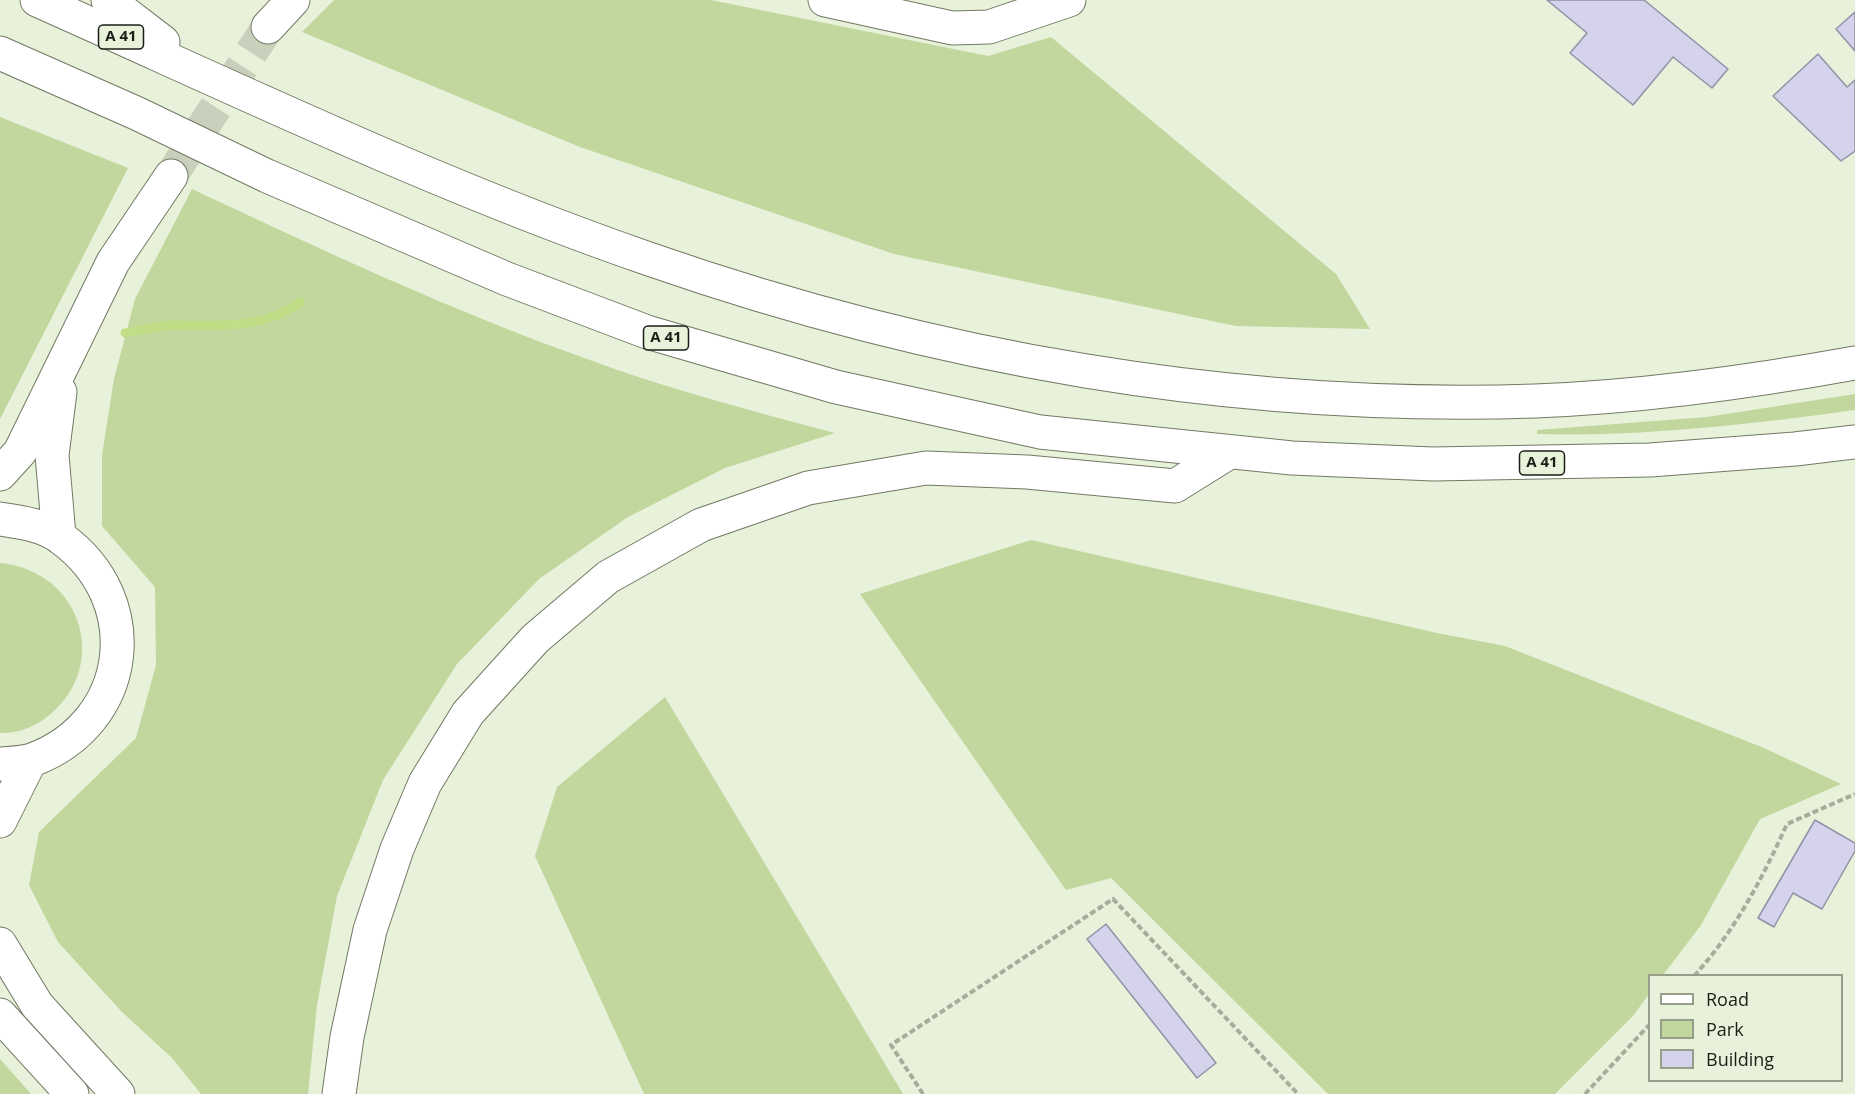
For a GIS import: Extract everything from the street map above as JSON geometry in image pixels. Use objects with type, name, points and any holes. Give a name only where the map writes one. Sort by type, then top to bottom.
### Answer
[{"type":"main road","name":"A 41","points":[[37,0],[443,179],[648,259],[770,299],[900,335],[1068,369],[1266,394],[1414,402],[1478,402],[1540,401],[1673,390],[1855,363]]},
{"type":"main road","points":[[108,0],[204,75]]},
{"type":"main road","points":[[267,27],[293,0]]},
{"type":"main road","points":[[825,0],[962,28],[989,27],[1069,0]]},
{"type":"main road","name":"A 41","points":[[0,52],[136,113],[267,176],[507,279],[647,332],[836,387],[1040,432],[1228,453],[1355,462],[1509,464],[1650,460],[1796,449],[1855,442]]},
{"type":"main road","points":[[0,474],[20,452],[63,369],[113,262],[171,176]]},
{"type":"main road","points":[[59,536],[52,455],[63,369]]},
{"type":"main road","points":[[339,1094],[347,1037],[370,930],[397,849],[425,783],[468,713],[535,639],[608,577],[701,525],[808,488],[926,468],[1027,472],[1175,486],[1228,453]]},
{"type":"main road","points":[[0,519],[26,522],[59,536],[90,563],[110,598],[118,638],[113,678],[95,714],[67,742],[15,763],[0,821]]},
{"type":"main road","points":[[0,944],[37,1005],[118,1094]]},
{"type":"main road","points":[[0,1015],[72,1094]]},
{"type":"path","points":[[1695,974],[1716,952],[1762,879],[1787,825],[1855,794]]},
{"type":"path","points":[[923,1094],[891,1045],[1113,899],[1298,1094]]},
{"type":"path","points":[[1585,1094],[1648,1026]]},
{"type":"green space","points":[[334,0],[711,0],[988,56],[1051,37],[1336,274],[1370,329],[1236,326],[894,254],[580,147],[302,32]]},
{"type":"green space","points":[[0,117],[128,168],[0,419]]},
{"type":"green space","points":[[192,189],[388,279],[537,340],[679,390],[835,433],[725,468],[628,517],[539,579],[457,664],[383,780],[337,896],[317,1005],[308,1094],[201,1094],[172,1058],[121,1011],[58,942],[29,885],[39,832],[136,738],[156,665],[155,587],[102,526],[102,455],[114,379],[135,299]]},
{"type":"green space","points":[[1855,394],[1855,410],[1737,425],[1616,433],[1537,434],[1537,430],[1707,417]]},
{"type":"green space","points":[[1031,540],[1437,633],[1505,646],[1764,748],[1841,784],[1760,819],[1701,925],[1664,974],[1648,974],[1648,995],[1633,1016],[1555,1094],[1328,1094],[1111,878],[1066,890],[860,594]]},
{"type":"green space","points":[[0,563],[29,570],[52,584],[69,603],[79,626],[82,651],[78,676],[65,700],[43,720],[11,733],[0,733]]},
{"type":"green space","points":[[665,697],[903,1094],[644,1094],[535,856],[557,787]]},
{"type":"green space","points":[[0,1059],[31,1094],[0,1094]]},
{"type":"building","points":[[1547,0],[1644,0],[1728,69],[1712,88],[1673,57],[1633,105],[1570,53],[1587,33]]},
{"type":"building","points":[[1855,12],[1855,51],[1836,29]]},
{"type":"building","points":[[1818,54],[1847,87],[1855,80],[1855,151],[1841,161],[1773,96]]},
{"type":"building","points":[[1815,820],[1855,843],[1855,851],[1822,909],[1793,893],[1774,927],[1758,918]]},
{"type":"building","points":[[1106,924],[1216,1063],[1197,1078],[1087,939]]},
{"type":"waterway","points":[[125,333],[171,325],[255,322],[286,311],[300,302]]},
{"type":"tunnel","points":[[171,176],[268,27]]}]
